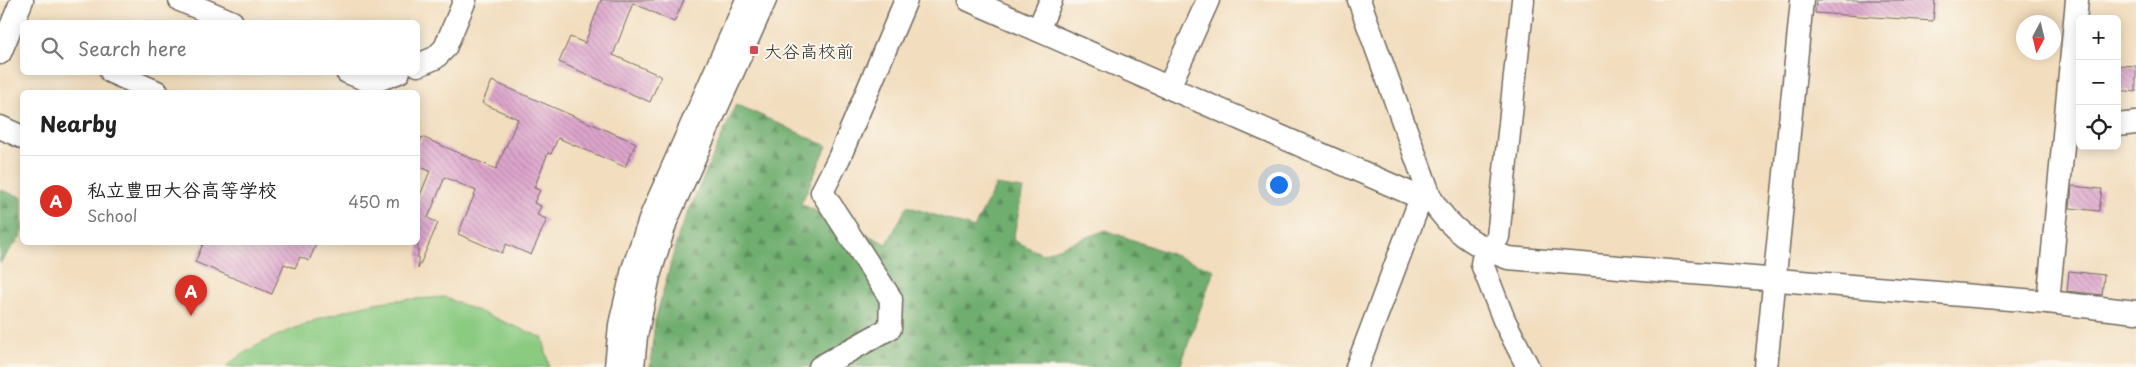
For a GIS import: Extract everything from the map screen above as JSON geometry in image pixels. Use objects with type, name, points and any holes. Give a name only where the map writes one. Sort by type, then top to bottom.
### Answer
[{"type":"street","points":[[0,53],[17,31],[22,0]]},
{"type":"street","points":[[180,0],[227,20]]},
{"type":"street","points":[[616,367],[620,325],[633,269],[652,214],[747,0]]},
{"type":"street","points":[[633,367],[636,336],[649,276],[666,221],[765,0]]},
{"type":"street","points":[[820,367],[890,328],[891,299],[822,192],[839,158],[906,0]]},
{"type":"street","points":[[970,0],[1426,199],[1451,227],[1473,243],[1508,258],[2048,302],[2136,312]]},
{"type":"street","points":[[1038,30],[1051,0]]},
{"type":"street","points":[[1169,87],[1208,0]]},
{"type":"street","points":[[1357,367],[1426,199],[1359,0]]},
{"type":"street","points":[[1523,0],[1498,237],[1488,250],[1482,264],[1504,320],[1528,367]]},
{"type":"street","points":[[1766,367],[1802,0]]},
{"type":"street","points":[[2048,302],[2072,128],[2077,0]]},
{"type":"street","points":[[420,64],[435,58],[442,52],[447,44],[459,2]]},
{"type":"street","points":[[118,75],[152,90]]},
{"type":"street","points":[[351,81],[372,82],[392,75]]},
{"type":"street","points":[[2121,124],[2136,123]]},
{"type":"street","points":[[0,127],[20,136]]},
{"type":"green space","points":[[736,104],[827,146],[801,204],[887,244],[907,206],[974,228],[996,185],[1023,189],[1013,240],[1042,254],[1106,230],[1214,270],[1180,367],[650,367],[655,321],[679,233]]},
{"type":"green space","points":[[0,190],[20,196],[20,238],[0,263]]},
{"type":"green space","points":[[444,297],[543,338],[549,367],[226,367],[255,346],[296,328],[338,313],[374,303]]},
{"type":"building","points":[[601,0],[684,0],[674,22],[633,3],[613,55],[661,76],[650,102],[559,62],[570,37],[585,43]]},
{"type":"building","points":[[1816,0],[1935,0],[1933,21],[1815,13]]},
{"type":"building","points":[[2121,65],[2136,66],[2136,92],[2121,90]]},
{"type":"building","points":[[492,81],[636,143],[625,167],[558,138],[551,154],[548,153],[534,188],[540,190],[534,203],[541,206],[537,215],[547,219],[531,255],[506,244],[502,253],[458,234],[476,191],[445,177],[428,218],[438,223],[418,269],[420,195],[430,171],[420,167],[420,142],[422,137],[496,169],[518,119],[482,103]]},
{"type":"building","points":[[2072,186],[2102,189],[2099,211],[2070,208]]},
{"type":"building","points":[[203,245],[316,245],[309,261],[300,257],[295,268],[284,264],[272,294],[195,262]]},
{"type":"building","points":[[2069,271],[2104,275],[2102,295],[2067,291]]},
{"type":"place","name":"大谷高校前","points":[[754,50]]},
{"type":"place","name":"私立豊田大谷高等学校","points":[[191,316]]}]
